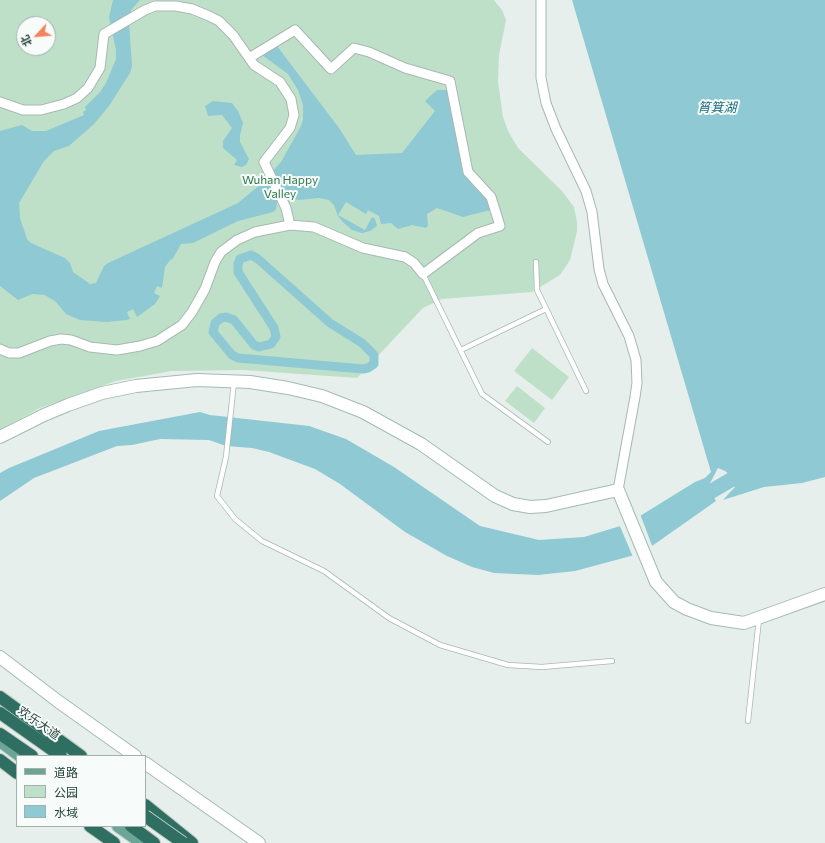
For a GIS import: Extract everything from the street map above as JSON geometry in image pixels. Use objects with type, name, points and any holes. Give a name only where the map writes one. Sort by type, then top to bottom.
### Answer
[{"type":"highway","points":[[0,697],[80,755]]},
{"type":"highway","name":"欢乐大道","points":[[0,713],[60,755]]},
{"type":"highway","points":[[0,734],[31,755]]},
{"type":"highway","points":[[0,760],[16,772]]},
{"type":"highway","points":[[146,806],[191,843]]},
{"type":"highway","points":[[146,817],[183,843]]},
{"type":"highway","points":[[91,827],[114,843]]},
{"type":"highway","points":[[132,827],[154,843]]},
{"type":"main road","name":"欢乐大道","points":[[0,718],[52,755]]},
{"type":"main road","points":[[0,741],[19,755]]},
{"type":"main road","points":[[146,817],[191,843]]},
{"type":"main road","points":[[119,827],[142,843]]},
{"type":"street","points":[[540,0],[541,78],[546,103],[587,196],[592,212],[603,284],[629,336],[636,360],[637,377],[635,397],[618,490],[656,582],[665,594],[674,602],[687,609],[711,618],[744,623],[759,619],[825,594]]},
{"type":"street","points":[[0,102],[24,110],[41,110],[64,104],[77,98],[88,88],[98,73],[102,62],[104,34],[137,14],[153,7],[170,5],[201,12],[224,25],[254,65],[276,78],[284,86],[293,107],[294,115],[290,128],[264,162],[284,204],[290,225]]},
{"type":"street","points":[[0,349],[9,353],[19,354],[56,339],[68,340],[90,347],[112,350],[140,346],[153,342],[170,334],[187,319],[205,289],[217,257],[224,248],[255,232],[290,225],[314,228],[363,248],[405,257],[414,263],[423,274],[478,233],[500,226],[491,197],[468,172],[450,81],[405,68],[369,52],[354,48],[331,69],[295,30],[249,58]]},
{"type":"street","points":[[0,437],[44,415],[102,393],[136,386],[177,381],[235,381],[305,391],[340,402],[363,412],[421,444],[495,496],[513,504],[530,507],[546,506],[618,490]]},
{"type":"street","points":[[0,657],[59,702],[134,755]]},
{"type":"street","points":[[146,764],[259,843]]},
{"type":"lane","points":[[536,262],[537,290],[586,391]]},
{"type":"lane","points":[[423,274],[482,394],[548,442]]},
{"type":"lane","points":[[461,350],[546,309]]},
{"type":"lane","points":[[235,381],[226,457],[217,496],[235,518],[262,541],[324,571],[389,618],[440,645],[508,665],[542,667],[612,661]]},
{"type":"lane","points":[[748,721],[759,619]]},
{"type":"green space","name":"Wuhan Happy Valley","points":[[0,0],[494,0],[502,10],[506,20],[499,55],[498,81],[503,117],[508,131],[518,148],[562,191],[574,207],[577,231],[570,260],[560,275],[532,292],[442,299],[423,308],[357,378],[243,370],[172,371],[116,381],[40,408],[0,430]]},
{"type":"green space","points":[[532,348],[569,377],[552,400],[514,371]]},
{"type":"green space","points":[[517,386],[545,408],[534,423],[505,401]]},
{"type":"water","points":[[113,0],[140,0],[131,10],[129,22],[132,66],[130,73],[109,106],[94,124],[69,146],[54,151],[44,161],[19,203],[20,218],[27,239],[31,243],[65,258],[70,263],[73,272],[90,284],[96,283],[104,266],[108,263],[238,203],[261,184],[281,162],[300,128],[303,120],[303,105],[298,90],[288,74],[262,55],[277,46],[339,128],[356,155],[402,153],[435,111],[425,101],[437,90],[447,90],[466,176],[473,186],[487,199],[491,210],[463,217],[437,208],[427,214],[428,226],[426,228],[412,225],[398,229],[391,223],[381,224],[379,216],[368,210],[366,214],[346,202],[338,215],[365,230],[372,217],[375,219],[377,226],[370,231],[362,233],[352,230],[343,222],[338,216],[334,205],[329,200],[319,198],[299,200],[288,198],[277,203],[276,209],[273,212],[238,221],[193,243],[181,244],[172,260],[171,259],[165,267],[162,288],[157,286],[154,293],[160,296],[155,304],[137,317],[133,309],[127,312],[130,319],[126,320],[107,322],[80,320],[66,314],[56,302],[45,295],[32,294],[18,300],[0,286],[0,131],[22,125],[32,131],[46,131],[84,115],[83,112],[86,110],[85,107],[100,92],[106,83],[116,59],[116,50],[109,17]]},
{"type":"water","name":"筲箕湖","points":[[572,0],[825,0],[825,477],[802,483],[764,487],[723,500],[735,487],[734,478],[718,468],[708,487],[716,501],[642,553],[575,571],[538,575],[494,573],[472,567],[447,556],[405,532],[340,484],[315,469],[269,452],[252,448],[226,446],[209,440],[160,439],[132,445],[117,446],[34,478],[0,501],[0,473],[9,468],[99,431],[200,412],[210,415],[309,426],[346,439],[394,467],[480,526],[539,540],[584,537],[627,524],[695,482],[705,478],[711,472]]},
{"type":"water","points":[[213,101],[232,103],[238,111],[243,123],[240,142],[249,159],[246,165],[242,167],[234,165],[237,160],[223,148],[223,141],[232,128],[222,115],[208,116],[205,106]]},
{"type":"pier","points":[[640,514],[653,548],[643,554],[633,557],[619,524]]},
{"type":"waterway","points":[[251,255],[258,259],[330,323],[362,343],[374,355],[374,364],[363,369],[238,358],[232,355],[213,332],[215,323],[221,318],[226,317],[234,320],[254,345],[259,347],[271,344],[276,337],[274,328],[238,272],[238,264],[240,259],[251,255]]},
{"type":"waterway","points":[[693,502],[734,478]]}]
